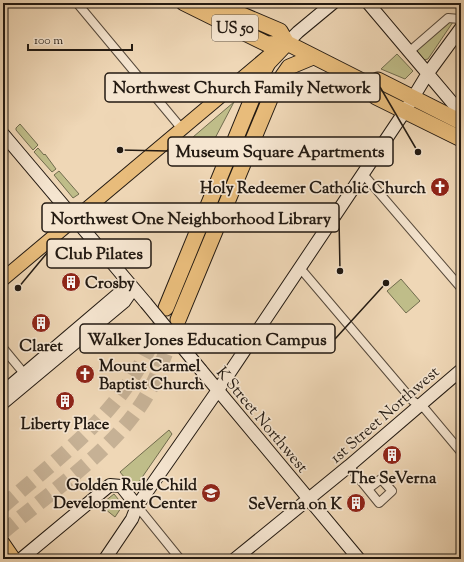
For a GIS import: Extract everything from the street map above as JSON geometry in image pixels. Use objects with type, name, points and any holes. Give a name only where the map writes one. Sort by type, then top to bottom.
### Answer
[{"type":"highway","name":"US 50","points":[[184,3],[267,44],[287,43],[370,85],[376,97],[461,139]]},
{"type":"highway","name":"US 50","points":[[214,3],[280,31],[287,43]]},
{"type":"highway","points":[[166,308],[263,72],[268,63],[287,43]]},
{"type":"highway","points":[[178,320],[275,87],[289,67],[313,57]]},
{"type":"highway","name":"US 50","points":[[370,85],[378,80],[461,122]]},
{"type":"main road","points":[[3,279],[333,3]]},
{"type":"main road","points":[[368,3],[461,113]]},
{"type":"main road","points":[[105,559],[132,519],[137,506],[218,390],[363,174],[461,22]]},
{"type":"main road","name":"K Street Northwest","points":[[3,134],[359,559]]},
{"type":"main road","points":[[3,403],[28,377],[118,294],[133,289]]},
{"type":"main road","name":"1st Street Northwest","points":[[235,559],[349,466],[461,370]]},
{"type":"main road","points":[[3,392],[28,377]]},
{"type":"main road","points":[[21,559],[110,485],[121,486],[137,506]]},
{"type":"main road","points":[[95,559],[127,514],[137,506]]},
{"type":"main road","points":[[3,543],[14,559]]},
{"type":"street","points":[[77,3],[182,129]]},
{"type":"street","points":[[410,51],[448,18],[461,22]]},
{"type":"street","points":[[363,174],[461,288]]},
{"type":"street","points":[[300,268],[413,401],[425,409],[461,452]]},
{"type":"street","points":[[3,348],[28,377]]},
{"type":"street","points":[[349,466],[368,489]]},
{"type":"street","points":[[137,506],[180,559]]},
{"type":"shaded area","points":[[451,20],[453,22],[428,59],[424,60],[415,50]]},
{"type":"shaded area","points":[[397,54],[413,71],[405,79],[381,69]]},
{"type":"shaded area","points":[[234,102],[202,163],[197,162],[187,150],[190,148],[186,143]]},
{"type":"shaded area","points":[[20,124],[38,145],[33,150],[16,130]]},
{"type":"shaded area","points":[[38,148],[44,155],[45,154],[56,169],[52,172],[34,152]]},
{"type":"shaded area","points":[[59,171],[79,194],[73,198],[54,175]]},
{"type":"shaded area","points":[[401,279],[420,301],[406,313],[387,291]]},
{"type":"shaded area","points":[[169,430],[172,434],[134,489],[120,472]]},
{"type":"shaded area","points":[[114,494],[123,505],[115,517],[100,505]]},
{"type":"tunnel","points":[[3,506],[77,442],[95,425],[111,406],[126,387],[143,360],[166,309]]},
{"type":"tunnel","points":[[3,532],[75,474],[125,426],[145,399],[151,388],[178,320]]},
{"type":"place","name":"Museum Square Apartments","points":[[120,150]]},
{"type":"place","name":"Northwest Church Family Network","points":[[418,152]]},
{"type":"place","name":"Holy Redeemer Catholic Church","points":[[440,187]]},
{"type":"place","name":"Northwest One Neighborhood Library","points":[[340,271]]},
{"type":"place","name":"Crosby","points":[[71,282]]},
{"type":"place","name":"Walker Jones Education Campus","points":[[386,283]]},
{"type":"place","name":"Club Pilates","points":[[18,288]]},
{"type":"place","name":"Claret","points":[[41,323]]},
{"type":"place","name":"Mount Carmel Baptist Church","points":[[85,374]]},
{"type":"place","name":"Liberty Place","points":[[65,401]]},
{"type":"place","name":"The SeVerna","points":[[392,455]]},
{"type":"place","name":"Golden Rule Child Development Center","points":[[211,493]]},
{"type":"place","name":"SeVerna on K","points":[[356,503]]}]
